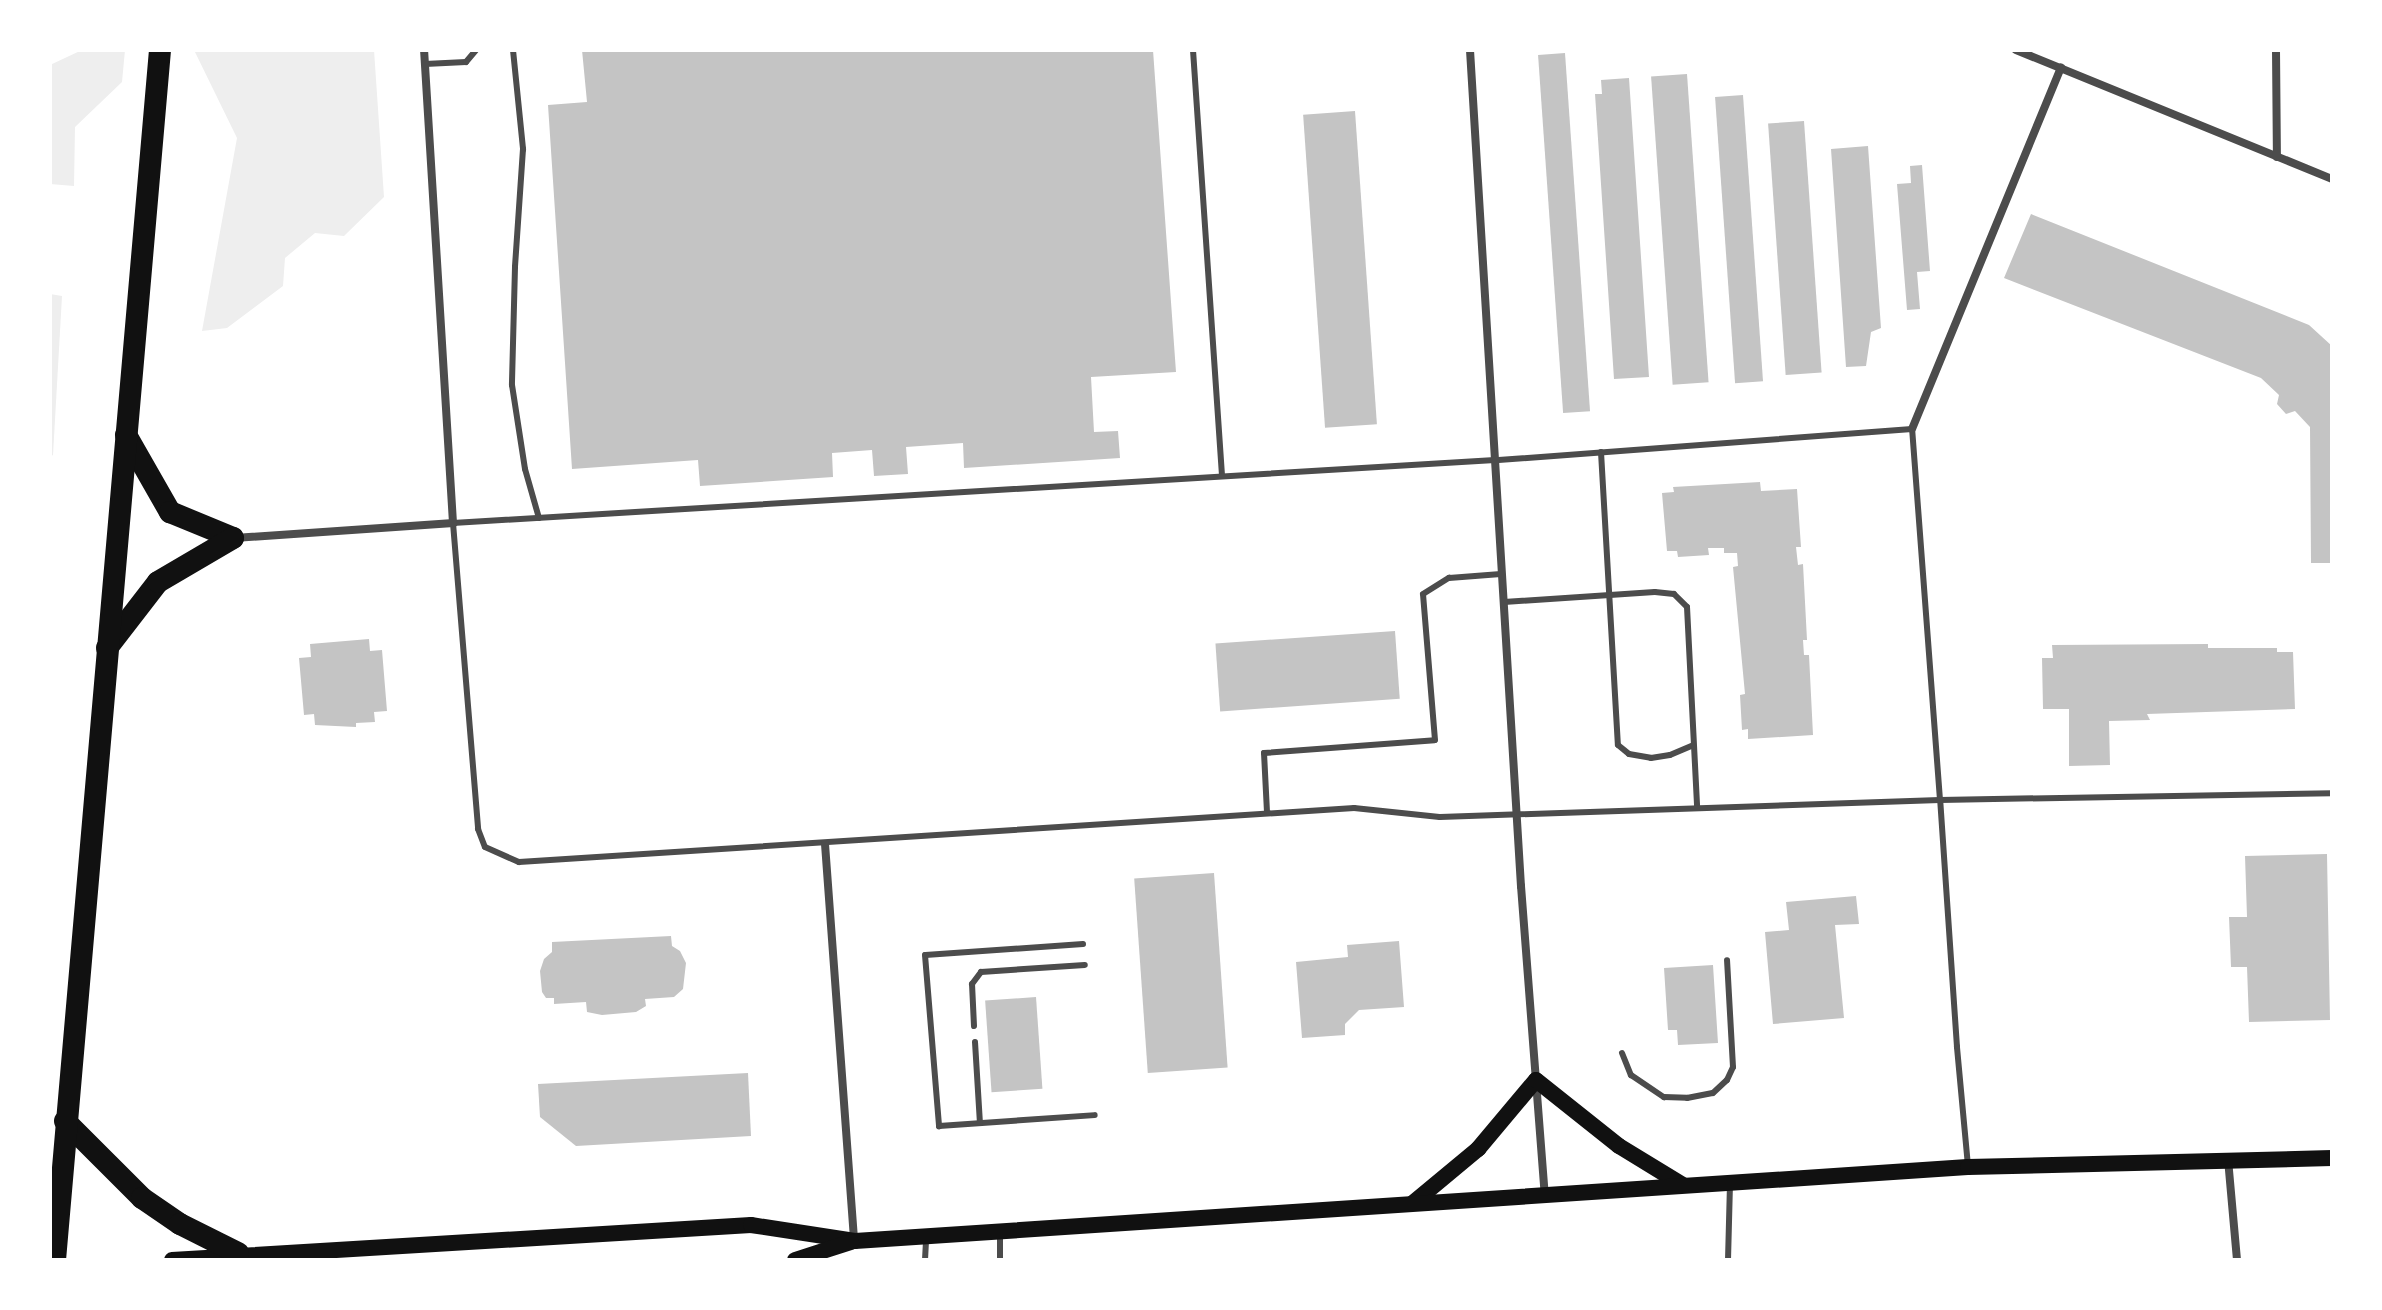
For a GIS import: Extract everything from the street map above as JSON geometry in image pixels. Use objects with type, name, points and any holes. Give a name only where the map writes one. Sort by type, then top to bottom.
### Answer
[{"type":"highway","points":[[55,1260],[106,649],[160,60]]},
{"type":"highway","points":[[126,435],[170,512],[233,538]]},
{"type":"highway","points":[[106,649],[158,582],[233,538]]},
{"type":"highway","points":[[50,1141],[65,1121]]},
{"type":"highway","points":[[65,1121],[142,1198],[180,1224],[238,1253]]},
{"type":"main road","points":[[1413,1203],[1478,1149],[1536,1080],[1619,1146],[1683,1185]]},
{"type":"main road","points":[[172,1260],[238,1253],[751,1225],[855,1241],[1968,1167],[2228,1158],[2332,1158]]},
{"type":"main road","points":[[795,1260],[855,1241]]},
{"type":"street","points":[[233,538],[453,523],[424,50]]},
{"type":"street","points":[[1470,50],[1501,574],[1545,1195]]},
{"type":"street","points":[[2016,50],[2332,179]]},
{"type":"street","points":[[2276,50],[2277,157]]},
{"type":"street","points":[[1912,429],[2061,68]]},
{"type":"street","points":[[825,844],[855,1241]]},
{"type":"street","points":[[2228,1158],[2237,1260]]},
{"type":"lane","points":[[425,64],[466,62],[476,50]]},
{"type":"lane","points":[[513,50],[523,149],[515,267],[512,385],[525,469],[539,518]]},
{"type":"lane","points":[[1193,50],[1222,476]]},
{"type":"lane","points":[[1968,1167],[1940,800],[1912,429],[1495,460],[453,523],[478,829],[485,847],[519,862],[1354,808],[1440,817],[1940,800],[2332,793]]},
{"type":"lane","points":[[1601,452],[1618,745],[1629,754],[1651,758],[1670,755],[1693,745]]},
{"type":"lane","points":[[1267,812],[1264,753],[1435,740],[1423,594],[1449,578],[1501,574]]},
{"type":"lane","points":[[1504,602],[1674,594],[1687,607],[1697,807]]},
{"type":"lane","points":[[1083,944],[925,955],[939,1126],[1095,1115]]},
{"type":"lane","points":[[1622,1053],[1631,1075],[1664,1097],[1700,1096],[1713,1093],[1720,1087],[1733,1067],[1727,960]]},
{"type":"lane","points":[[974,1026],[972,984],[981,972],[1085,965]]},
{"type":"lane","points":[[975,1042],[980,1123]]},
{"type":"lane","points":[[1728,1260],[1730,1183]]},
{"type":"lane","points":[[1000,1232],[1000,1260]]},
{"type":"lane","points":[[925,1260],[926,1236]]},
{"type":"shaded area","points":[[82,50],[125,50],[122,82],[75,127],[74,186],[50,184],[50,65]]},
{"type":"shaded area","points":[[194,50],[374,50],[384,197],[344,236],[315,233],[285,258],[283,286],[227,328],[202,331],[237,138]]},
{"type":"shaded area","points":[[50,294],[62,296],[53,455],[50,457]]},
{"type":"building","points":[[582,50],[1153,50],[1176,372],[1091,377],[1094,432],[1118,431],[1120,458],[964,468],[963,443],[906,447],[908,474],[874,476],[872,450],[832,453],[833,477],[700,486],[698,460],[572,469],[548,105],[587,102]]},
{"type":"building","points":[[1565,53],[1590,411],[1563,413],[1538,55]]},
{"type":"building","points":[[1687,74],[1709,382],[1673,385],[1651,77]]},
{"type":"building","points":[[1629,78],[1649,377],[1614,379],[1595,94],[1602,94],[1601,80]]},
{"type":"building","points":[[1743,95],[1763,381],[1735,383],[1715,97]]},
{"type":"building","points":[[1355,111],[1377,424],[1325,428],[1303,115]]},
{"type":"building","points":[[1804,121],[1822,372],[1786,375],[1768,124]]},
{"type":"building","points":[[1868,146],[1881,328],[1871,332],[1866,366],[1846,367],[1831,149]]},
{"type":"building","points":[[1922,165],[1930,271],[1917,272],[1920,309],[1907,310],[1897,184],[1911,183],[1910,166]]},
{"type":"building","points":[[2031,214],[2309,325],[2332,346],[2332,563],[2311,563],[2310,427],[2295,411],[2286,414],[2277,404],[2279,395],[2261,378],[2004,278]]},
{"type":"building","points":[[1760,482],[1761,491],[1797,489],[1801,547],[1796,547],[1798,565],[1803,564],[1807,640],[1803,640],[1804,655],[1809,655],[1813,735],[1748,739],[1748,729],[1742,730],[1740,695],[1745,694],[1733,567],[1738,566],[1737,553],[1724,553],[1724,548],[1708,548],[1709,555],[1678,557],[1677,551],[1667,551],[1662,493],[1674,492],[1673,487]]},
{"type":"building","points":[[1395,631],[1400,699],[1220,711],[1215,644]]},
{"type":"building","points":[[369,639],[370,651],[382,650],[387,711],[374,712],[375,722],[356,723],[356,727],[315,725],[314,714],[304,715],[299,658],[311,657],[310,644]]},
{"type":"building","points":[[2208,644],[2208,648],[2277,648],[2277,652],[2293,652],[2295,709],[2147,714],[2150,720],[2109,721],[2110,765],[2069,766],[2069,709],[2043,709],[2042,658],[2053,658],[2052,645]]},
{"type":"building","points":[[2327,854],[2330,1020],[2249,1022],[2247,967],[2231,967],[2229,917],[2247,917],[2245,856]]},
{"type":"building","points":[[1214,873],[1228,1068],[1148,1073],[1134,879]]},
{"type":"building","points":[[1856,896],[1859,924],[1835,925],[1844,1018],[1773,1024],[1765,932],[1789,930],[1786,902]]},
{"type":"building","points":[[671,936],[672,946],[680,951],[686,963],[683,989],[674,997],[645,999],[646,1006],[636,1012],[602,1015],[587,1012],[586,1002],[554,1004],[554,998],[546,998],[542,992],[540,971],[544,959],[552,952],[552,942]]},
{"type":"building","points":[[1399,941],[1404,1007],[1359,1010],[1345,1024],[1345,1035],[1302,1038],[1296,962],[1348,957],[1347,945]]},
{"type":"building","points":[[1713,965],[1718,1043],[1678,1045],[1677,1030],[1668,1030],[1664,968]]},
{"type":"building","points":[[1036,997],[1042,1089],[992,1092],[985,1001]]},
{"type":"building","points":[[748,1073],[751,1136],[576,1146],[540,1117],[538,1084]]}]
